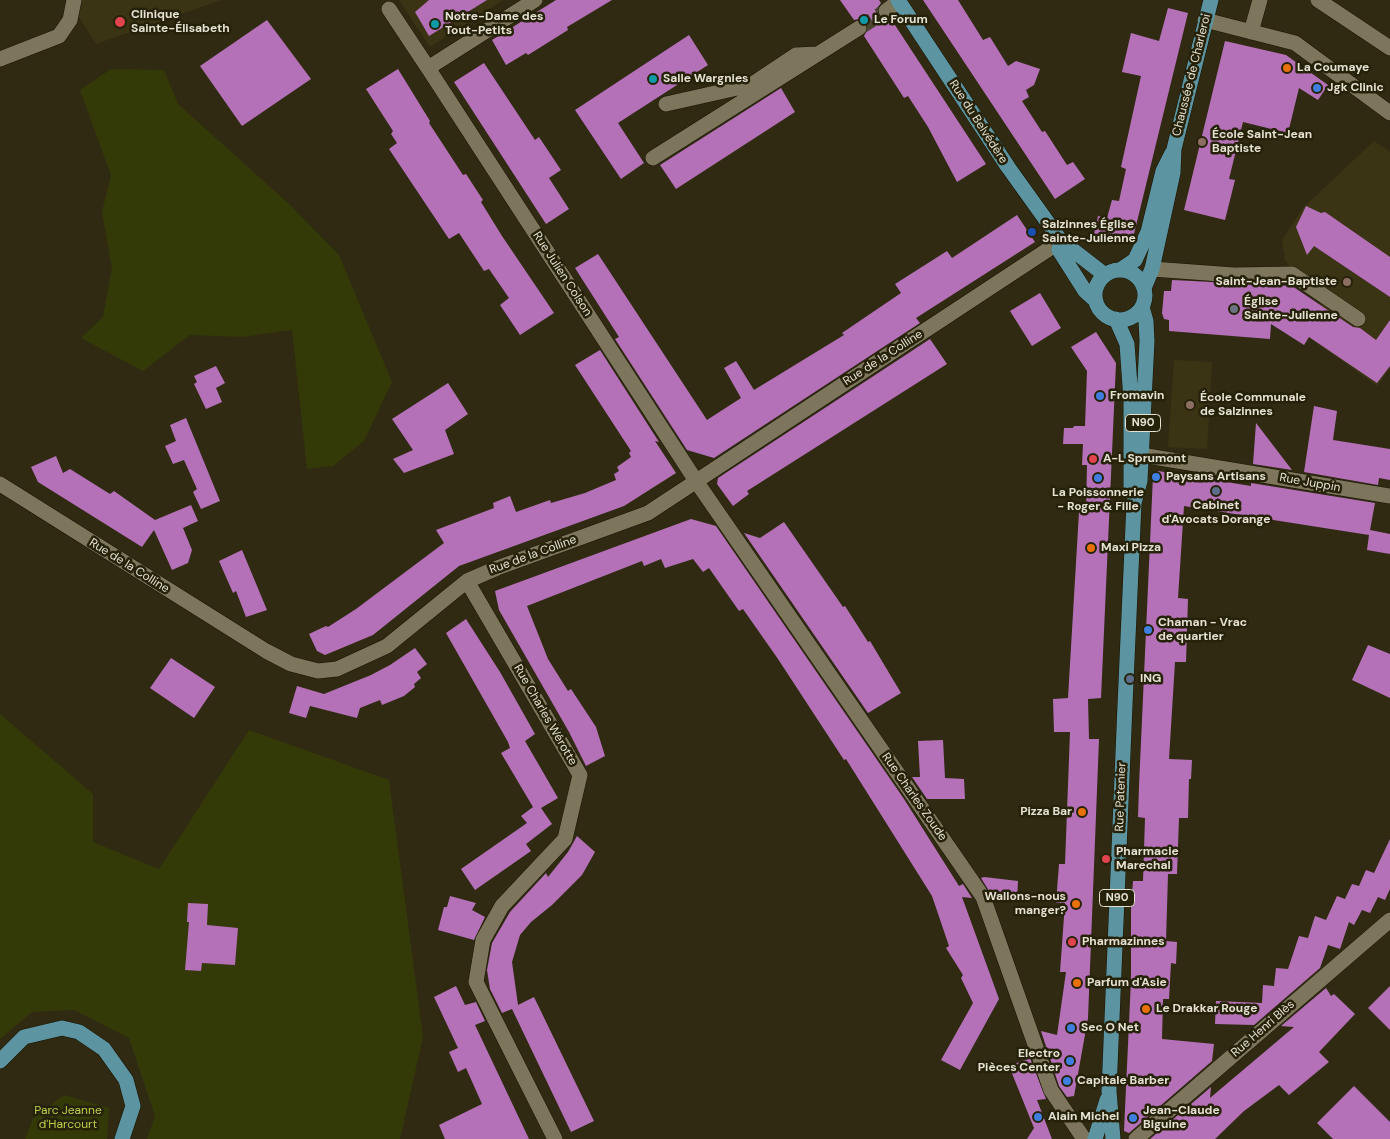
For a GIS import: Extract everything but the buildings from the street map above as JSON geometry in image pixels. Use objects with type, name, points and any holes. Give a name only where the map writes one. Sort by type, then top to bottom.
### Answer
[{"type":"main road","name":"Chaussée de Charleroi","points":[[1144,288],[1152,269],[1173,174],[1174,149],[1211,0]]},
{"type":"main road","name":"Rue du Belvédère","points":[[899,1],[1008,167],[1061,241]]},
{"type":"main road","name":"Chaussée de Charleroi","points":[[1120,270],[1135,260],[1148,232],[1163,171],[1174,149]]},
{"type":"main road","points":[[1096,302],[1085,291],[1059,250],[1061,241],[1105,275]]},
{"type":"main road","points":[[1096,302],[1097,287],[1105,275],[1120,270],[1135,274],[1144,288]]},
{"type":"main road","name":"N90","points":[[1142,307],[1146,294],[1144,288]]},
{"type":"main road","name":"N90","points":[[1096,302],[1107,316],[1116,319]]},
{"type":"main road","points":[[1116,319],[1131,318],[1142,307]]},
{"type":"main road","name":"Rue Patenier","points":[[1134,504],[1140,481],[1147,341],[1146,321],[1142,307]]},
{"type":"main road","name":"Rue Patenier","points":[[1113,1139],[1109,1091],[1134,504],[1130,480],[1131,400],[1128,344],[1116,319]]},
{"type":"main road","points":[[0,1061],[24,1037],[62,1028],[79,1032],[104,1049],[126,1080],[133,1106],[122,1139]]},
{"type":"main road","name":"Rue Patenier","points":[[1095,1139],[1109,1091]]},
{"type":"street","points":[[0,59],[59,36],[70,20],[74,0]]},
{"type":"street","points":[[428,68],[535,0]]},
{"type":"street","points":[[1249,31],[1251,0]]},
{"type":"street","points":[[1249,31],[1260,0]]},
{"type":"street","points":[[1318,0],[1390,48]]},
{"type":"street","points":[[886,11],[899,1]]},
{"type":"street","name":"Rue Julien Colson","points":[[389,9],[696,481]]},
{"type":"street","points":[[1205,20],[1295,42],[1390,113]]},
{"type":"street","points":[[654,158],[859,28]]},
{"type":"street","points":[[666,104],[750,85],[796,55],[818,54]]},
{"type":"street","name":"Rue de la Colline","points":[[0,484],[266,651],[291,664],[318,671],[337,669],[387,646],[467,581],[497,568],[648,514],[1061,241]]},
{"type":"street","points":[[1152,269],[1234,275],[1292,274],[1358,319]]},
{"type":"street","name":"Rue Juppin","points":[[1141,455],[1390,496]]},
{"type":"street","name":"Rue Charles Zoude","points":[[696,481],[983,897],[1051,1090],[1084,1139]]},
{"type":"street","name":"Rue Charles Wérotte","points":[[467,581],[580,775],[565,839],[502,906],[483,940],[476,982],[555,1139]]},
{"type":"street","name":"Rue Henri Blès","points":[[1136,1139],[1390,920]]},
{"type":"shaded area","name":"Clinique Sainte-Élisabeth","points":[[68,0],[221,0],[96,44]]},
{"type":"shaded area","points":[[399,0],[503,0],[430,47]]},
{"type":"shaded area","name":"Saint-Jean-Baptiste","points":[[1374,141],[1390,152],[1390,368],[1377,386],[1303,333],[1321,304],[1285,260],[1282,240],[1303,208]]},
{"type":"shaded area","name":"École Communale de Salzinnes","points":[[1174,360],[1212,362],[1207,449],[1168,447]]},
{"type":"green space","points":[[111,69],[164,70],[178,104],[289,204],[339,255],[392,382],[364,441],[333,466],[307,469],[292,330],[242,337],[190,335],[143,371],[81,338],[103,317],[112,268],[102,212],[111,175],[80,90]]},
{"type":"green space","points":[[0,714],[93,794],[93,842],[159,869],[249,730],[389,780],[423,1037],[400,1139],[147,1139],[155,1116],[129,1038],[74,1010],[32,1012],[0,1039]]},
{"type":"green space","name":"Parc Jeanne d'Harcourt","points":[[64,1095],[109,1108],[107,1139],[25,1139],[33,1118]]},
{"type":"tunnel","points":[[859,28],[886,11]]},
{"type":"place","name":"Le Forum","points":[[864,20]]},
{"type":"place","name":"Clinique Sainte-Élisabeth","points":[[120,22]]},
{"type":"place","name":"Notre-Dame des Tout-Petits","points":[[435,24]]},
{"type":"place","name":"La Coumaye","points":[[1287,68]]},
{"type":"place","name":"Salle Wargnies","points":[[653,79]]},
{"type":"place","name":"Jgk Clinic","points":[[1317,88]]},
{"type":"place","name":"École Saint-Jean Baptiste","points":[[1202,142]]},
{"type":"place","name":"Salzinnes Église Sainte-Julienne","points":[[1032,232]]},
{"type":"place","name":"Saint-Jean-Baptiste","points":[[1347,282]]},
{"type":"place","name":"Église Sainte-Julienne","points":[[1234,309]]},
{"type":"place","name":"Fromavin","points":[[1100,396]]},
{"type":"place","name":"École Communale de Salzinnes","points":[[1190,405]]},
{"type":"place","name":"A-L Sprumont","points":[[1093,459]]},
{"type":"place","name":"Paysans Artisans","points":[[1156,477]]},
{"type":"place","name":"La Poissonnerie - Roger & Fille","points":[[1098,478]]},
{"type":"place","name":"Cabinet d'Avocats Dorange","points":[[1216,491]]},
{"type":"place","name":"Maxi Pizza","points":[[1091,548]]},
{"type":"place","name":"Chaman - Vrac de quartier","points":[[1148,630]]},
{"type":"place","name":"ING","points":[[1130,679]]},
{"type":"place","name":"Pizza Bar","points":[[1082,812]]},
{"type":"place","name":"Pharmacie Marechal","points":[[1106,859]]},
{"type":"place","name":"Wallons-nous manger?","points":[[1076,904]]},
{"type":"place","name":"Pharmazinnes","points":[[1072,942]]},
{"type":"place","name":"Parfum d'Asie","points":[[1077,983]]},
{"type":"place","name":"Le Drakkar Rouge","points":[[1146,1009]]},
{"type":"place","name":"Sec O Net","points":[[1071,1028]]},
{"type":"place","name":"Electro Pièces Center","points":[[1070,1061]]},
{"type":"place","name":"Capitale Barber","points":[[1067,1081]]},
{"type":"place","name":"Alain Michel","points":[[1038,1117]]},
{"type":"place","name":"Jean-Claude Biguine","points":[[1133,1118]]}]
